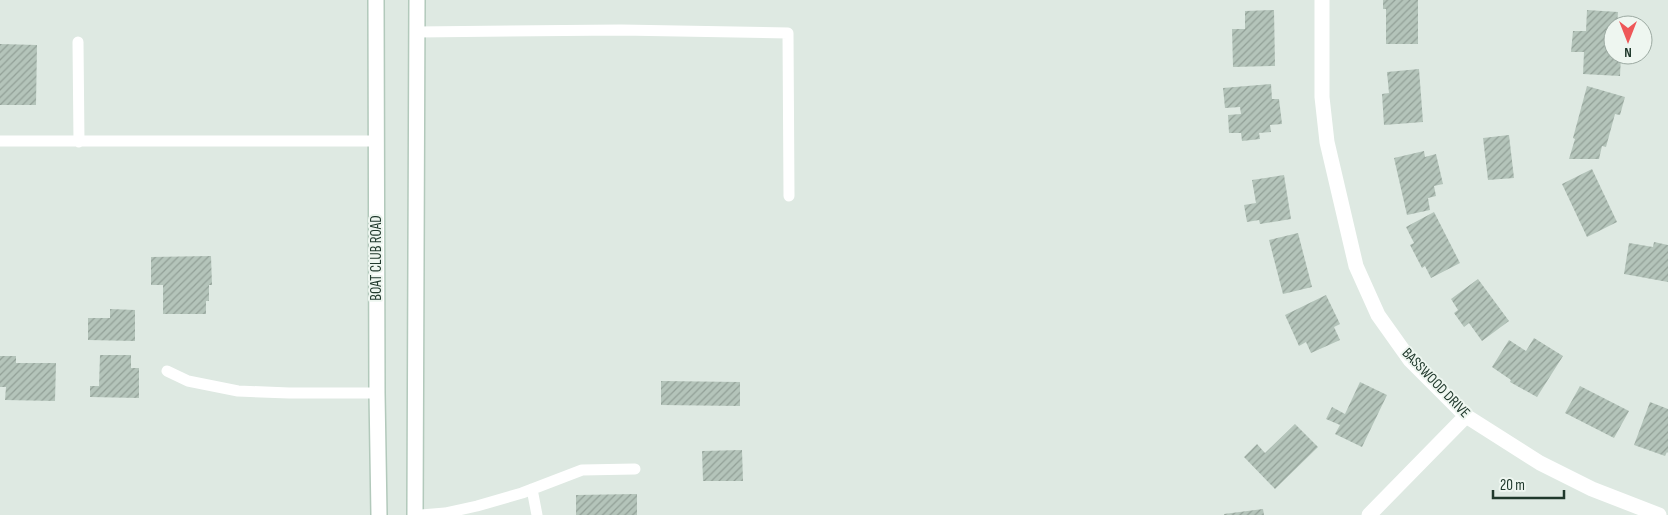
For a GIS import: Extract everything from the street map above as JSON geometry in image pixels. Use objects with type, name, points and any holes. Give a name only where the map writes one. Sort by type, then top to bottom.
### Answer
[{"type":"main road","name":"BOAT CLUB ROAD","points":[[376,0],[379,515]]},
{"type":"main road","points":[[415,515],[417,0]]},
{"type":"main road","name":"BASSWOOD DRIVE","points":[[1322,0],[1322,97],[1327,142],[1356,266],[1378,315],[1410,360],[1466,416],[1540,463],[1592,489],[1660,515]]},
{"type":"main road","points":[[1369,515],[1466,416]]},
{"type":"lane","points":[[417,32],[620,30],[788,33],[789,196]]},
{"type":"lane","points":[[78,42],[80,142]]},
{"type":"lane","points":[[0,141],[376,141]]},
{"type":"lane","points":[[167,371],[188,381],[238,391],[377,393]]},
{"type":"lane","points":[[421,515],[445,513],[477,506],[532,489],[582,470],[635,469]]},
{"type":"lane","points":[[532,489],[537,515]]},
{"type":"building","points":[[1383,0],[1418,0],[1418,44],[1386,44],[1386,9],[1383,9]]},
{"type":"building","points":[[1274,10],[1275,66],[1233,67],[1232,29],[1245,29],[1245,11]]},
{"type":"building","points":[[1587,10],[1618,12],[1618,15],[1603,15],[1603,65],[1621,65],[1620,76],[1583,74],[1584,52],[1571,52],[1573,31],[1586,31]]},
{"type":"building","points":[[0,44],[37,45],[36,105],[0,105]]},
{"type":"building","points":[[1419,69],[1423,122],[1384,125],[1382,94],[1389,93],[1387,72]]},
{"type":"building","points":[[1271,84],[1272,99],[1279,99],[1282,124],[1270,125],[1271,132],[1259,133],[1260,139],[1242,141],[1241,133],[1229,133],[1228,115],[1241,114],[1240,107],[1225,108],[1223,88]]},
{"type":"building","points":[[1587,86],[1625,97],[1620,115],[1615,114],[1606,147],[1602,146],[1599,159],[1569,159],[1575,139],[1573,138]]},
{"type":"building","points":[[1509,135],[1514,178],[1488,180],[1483,138]]},
{"type":"building","points":[[1424,151],[1425,157],[1436,154],[1443,184],[1434,186],[1436,196],[1428,198],[1430,210],[1407,215],[1394,158]]},
{"type":"building","points":[[1592,169],[1617,222],[1587,237],[1562,184]]},
{"type":"building","points":[[1284,175],[1291,219],[1260,224],[1259,220],[1247,222],[1244,205],[1256,203],[1252,180]]},
{"type":"building","points":[[1434,212],[1460,263],[1431,278],[1425,266],[1422,268],[1410,245],[1414,243],[1406,227]]},
{"type":"building","points":[[1298,233],[1312,287],[1283,294],[1269,240]]},
{"type":"building","points":[[1654,242],[1668,245],[1668,282],[1624,274],[1629,243],[1653,247]]},
{"type":"building","points":[[211,256],[212,285],[209,285],[209,301],[206,301],[206,314],[163,314],[163,285],[151,285],[151,257]]},
{"type":"building","points":[[1478,279],[1509,321],[1482,341],[1469,323],[1464,327],[1454,313],[1458,310],[1451,299]]},
{"type":"building","points":[[1326,295],[1340,324],[1334,327],[1340,340],[1311,353],[1306,342],[1299,346],[1285,315]]},
{"type":"building","points":[[110,309],[135,310],[135,341],[88,340],[88,318],[110,318]]},
{"type":"building","points":[[1534,338],[1563,356],[1537,397],[1510,382],[1511,380],[1492,367],[1509,340],[1526,351]]},
{"type":"building","points":[[100,355],[131,355],[131,368],[139,368],[139,398],[90,397],[90,386],[99,386]]},
{"type":"building","points":[[0,356],[16,356],[16,363],[56,363],[55,401],[5,400],[6,387],[0,387]]},
{"type":"building","points":[[661,381],[740,382],[740,406],[661,405]]},
{"type":"building","points":[[1360,382],[1387,395],[1362,447],[1335,434],[1340,425],[1326,419],[1332,407],[1345,414]]},
{"type":"building","points":[[1580,386],[1629,411],[1614,438],[1565,413]]},
{"type":"building","points":[[1650,402],[1668,409],[1668,453],[1665,456],[1634,445]]},
{"type":"building","points":[[1295,424],[1318,447],[1275,489],[1244,457],[1257,444],[1265,453]]},
{"type":"building","points":[[742,450],[743,481],[703,481],[702,451]]},
{"type":"building","points":[[637,494],[637,515],[576,515],[576,495]]},
{"type":"building","points":[[1263,509],[1264,515],[1224,515],[1224,514]]}]
